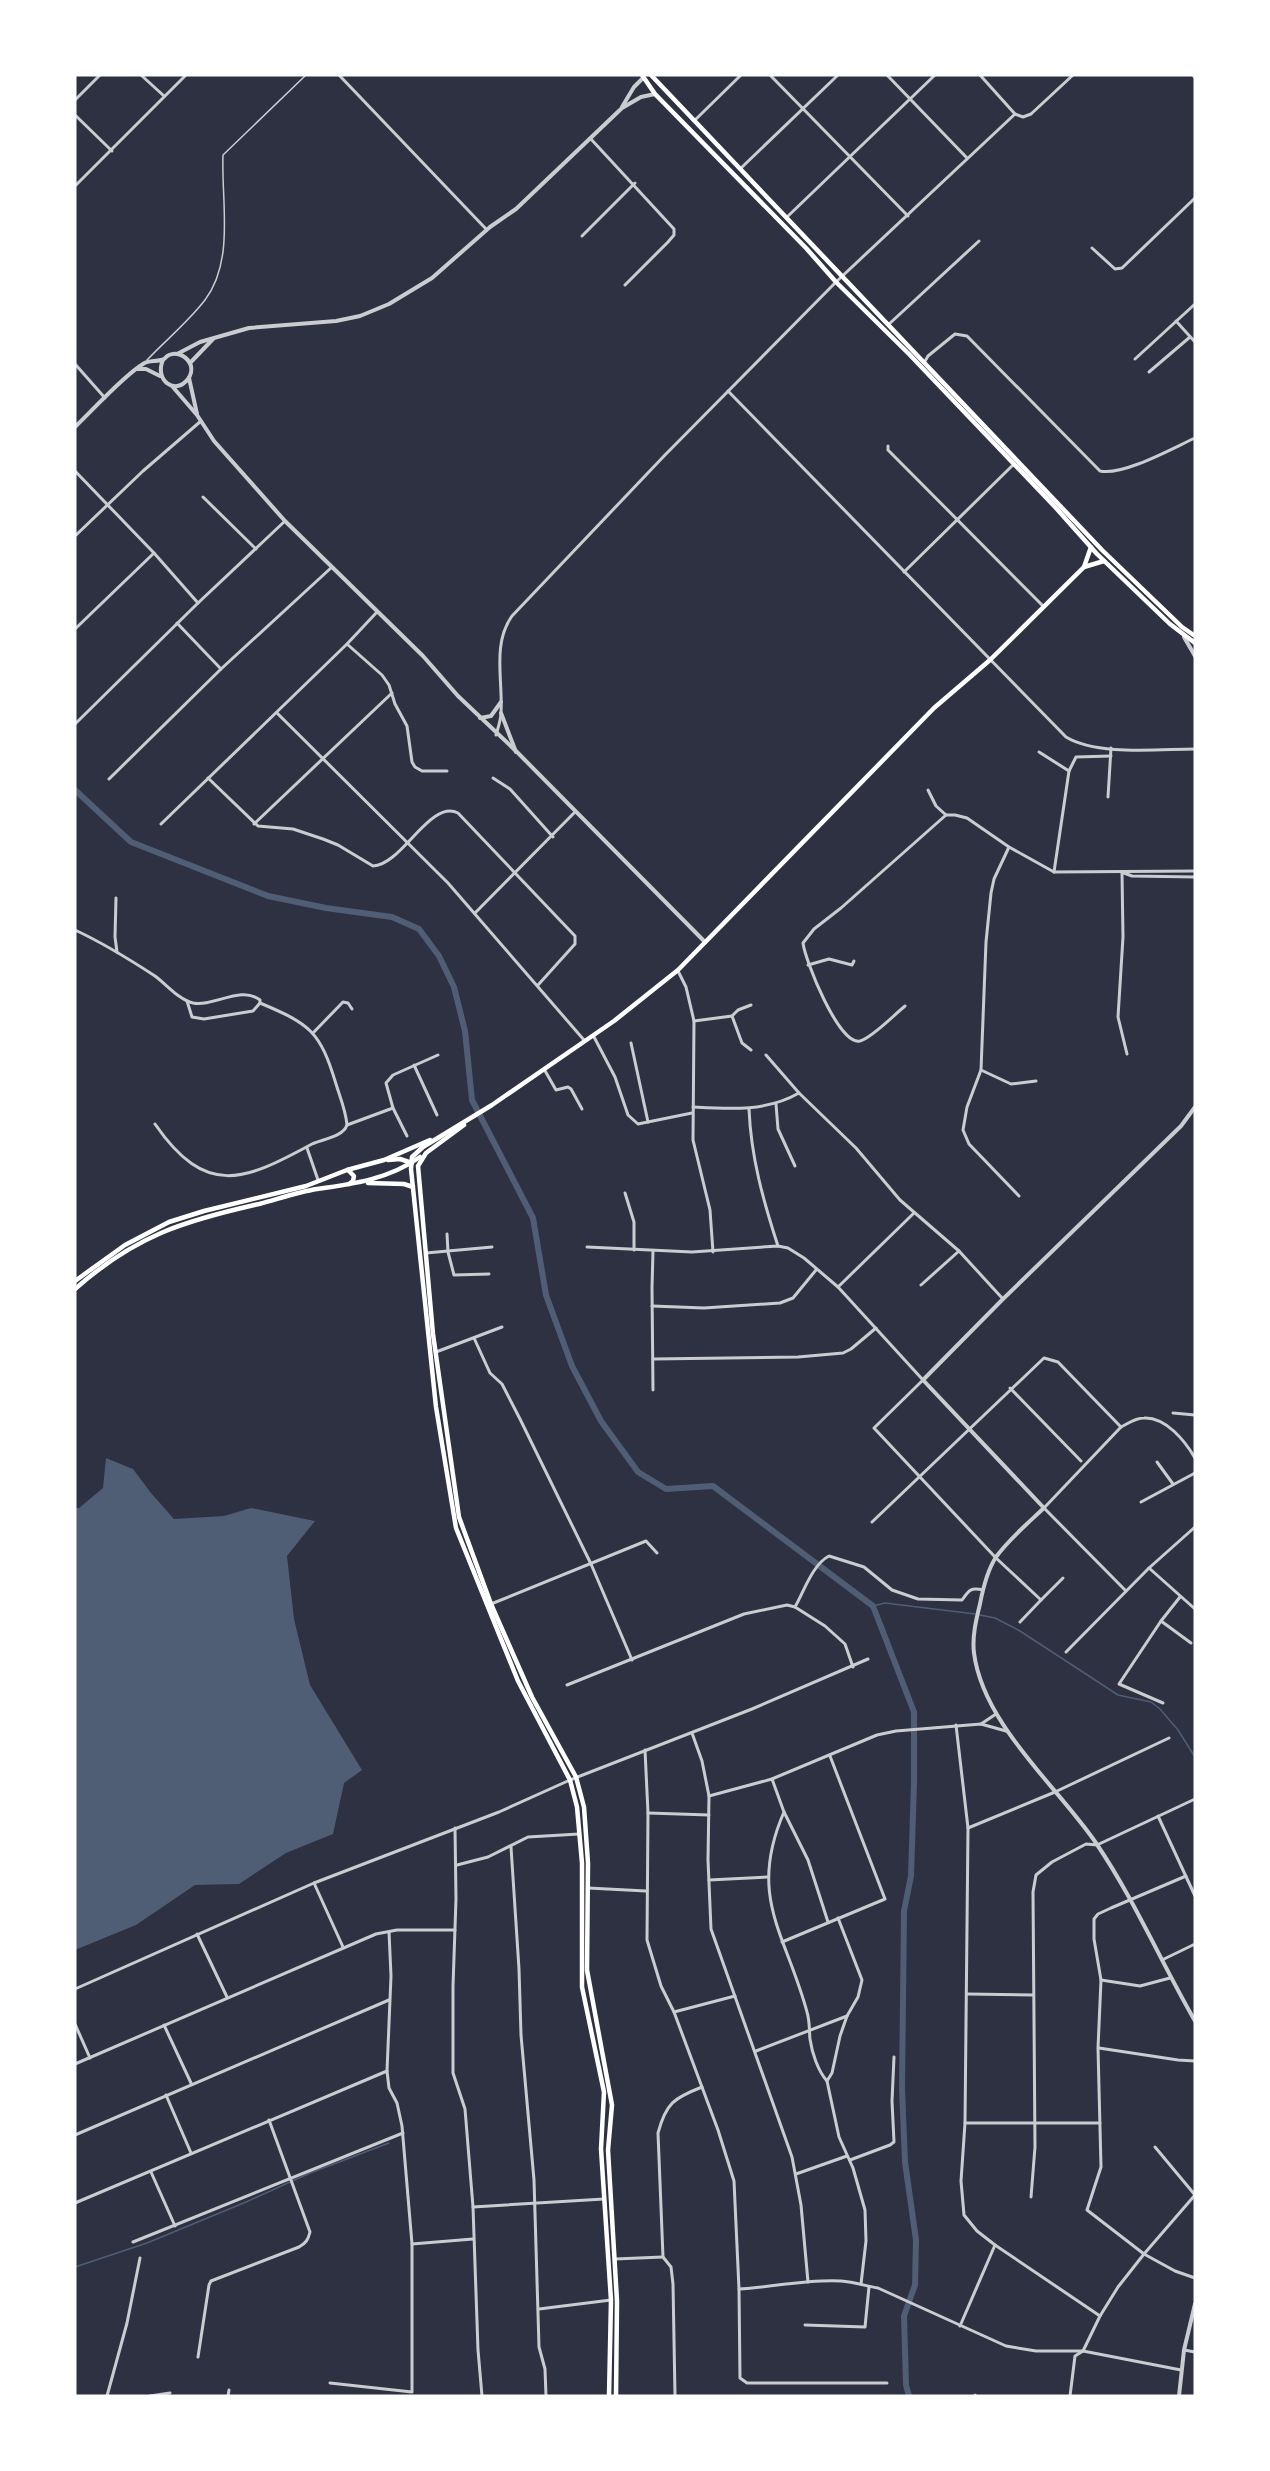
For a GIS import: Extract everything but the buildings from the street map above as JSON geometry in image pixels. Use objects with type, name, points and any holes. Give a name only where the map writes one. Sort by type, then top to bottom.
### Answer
[{"type":"main road","points":[[651,75],[693,122],[1109,557],[1182,627],[1195,636]]},
{"type":"main road","points":[[643,76],[655,94],[806,248],[836,282],[909,354],[1090,547],[1184,637],[1195,642]]},
{"type":"main road","points":[[616,2396],[615,2259],[608,2150],[611,2092],[587,1970],[587,1845],[581,1793],[518,1681],[459,1527],[436,1407],[413,1187],[414,1154],[492,1106],[628,1011],[678,970],[934,708],[990,660],[1084,567],[1090,547]]},
{"type":"main road","points":[[1084,567],[1104,561]]},
{"type":"main road","points":[[363,1183],[412,1163],[478,1114]]},
{"type":"main road","points":[[75,1281],[125,1245],[169,1222],[204,1211],[287,1192],[347,1170],[384,1160],[448,1131]]},
{"type":"main road","points":[[426,1153],[419,1163],[418,1173],[436,1352],[459,1527],[532,1697],[573,1779],[582,1885],[580,1969],[604,2092],[601,2149],[610,2300],[609,2396]]},
{"type":"main road","points":[[384,1160],[400,1159],[412,1163],[418,1173]]},
{"type":"main road","points":[[347,1170],[354,1176],[353,1181],[347,1185]]},
{"type":"main road","points":[[75,1289],[117,1257],[176,1226],[316,1189],[363,1183],[404,1184],[413,1187]]},
{"type":"main road","points":[[610,2349],[617,2350]]},
{"type":"street","points":[[75,99],[99,75]]},
{"type":"street","points":[[141,75],[164,96]]},
{"type":"street","points":[[75,186],[186,75]]},
{"type":"street","points":[[339,75],[487,230]]},
{"type":"street","points":[[693,122],[741,75]]},
{"type":"street","points":[[770,75],[908,216]]},
{"type":"street","points":[[739,170],[838,75]]},
{"type":"street","points":[[887,75],[967,158]]},
{"type":"street","points":[[787,218],[935,75]]},
{"type":"street","points":[[980,75],[1015,114],[1023,117],[1031,114],[1073,75]]},
{"type":"street","points":[[622,108],[643,76]]},
{"type":"street","points":[[655,94],[640,97],[622,108],[516,209],[487,230],[432,278],[389,304],[360,316],[336,321],[249,328],[216,337],[186,348],[177,354],[169,355],[159,368],[164,382],[172,386],[197,415],[214,441],[285,521],[423,656],[496,735],[517,752],[706,943]]},
{"type":"street","points":[[496,735],[501,713],[502,635],[512,616],[842,276],[1015,114]]},
{"type":"street","points":[[75,115],[112,151]]},
{"type":"street","points":[[590,138],[635,183],[674,229],[674,235],[668,242],[625,285]]},
{"type":"street","points":[[582,236],[635,183]]},
{"type":"street","points":[[1092,248],[1115,269],[1122,268],[1195,198]]},
{"type":"street","points":[[888,326],[979,241]]},
{"type":"street","points":[[1135,359],[1195,304]]},
{"type":"street","points":[[1176,321],[1195,342]]},
{"type":"street","points":[[924,363],[928,356],[955,334],[967,336],[1100,471],[1107,473],[1134,466],[1195,438]]},
{"type":"street","points":[[190,363],[216,337]]},
{"type":"street","points":[[1149,372],[1190,337]]},
{"type":"street","points":[[172,386],[182,385],[192,371],[190,363],[177,354]]},
{"type":"street","points":[[75,427],[144,363],[163,360]]},
{"type":"street","points":[[75,364],[105,398]]},
{"type":"street","points":[[137,369],[146,369],[160,376]]},
{"type":"street","points":[[189,378],[197,415]]},
{"type":"street","points":[[728,391],[1066,736],[1084,746],[1195,749]]},
{"type":"street","points":[[75,536],[142,471],[201,421]]},
{"type":"street","points":[[888,446],[888,450],[1044,607]]},
{"type":"street","points":[[904,572],[1014,464]]},
{"type":"street","points":[[75,471],[109,504],[198,603]]},
{"type":"street","points":[[203,497],[256,549]]},
{"type":"street","points":[[75,724],[285,521]]},
{"type":"street","points":[[75,629],[154,553]]},
{"type":"street","points":[[109,779],[221,669],[332,567]]},
{"type":"street","points":[[161,824],[277,713],[377,612]]},
{"type":"street","points":[[177,623],[221,669]]},
{"type":"street","points":[[1184,637],[1195,657]]},
{"type":"street","points":[[347,644],[382,675],[392,693],[407,726],[412,762],[415,767],[422,771],[447,771]]},
{"type":"street","points":[[254,824],[392,693]]},
{"type":"street","points":[[480,718],[491,716],[501,702]]},
{"type":"street","points":[[277,713],[388,822],[475,913],[584,1040]]},
{"type":"street","points":[[501,713],[517,752]]},
{"type":"street","points":[[1108,797],[1111,748]]},
{"type":"street","points":[[1039,752],[1069,771]]},
{"type":"street","points":[[1054,872],[1069,771],[1076,758],[1111,756]]},
{"type":"street","points":[[208,778],[254,824],[293,830],[338,844],[373,866],[387,862],[436,815],[453,810],[515,872],[576,940],[575,944],[538,985]]},
{"type":"street","points":[[493,778],[510,789],[552,837]]},
{"type":"street","points":[[928,790],[936,806],[945,815]]},
{"type":"street","points":[[475,913],[575,812]]},
{"type":"street","points":[[904,1006],[868,1037],[855,1041],[835,1021],[808,965],[803,943],[814,929],[841,908],[945,815],[955,814],[967,818],[1009,847],[1054,872],[1195,877]]},
{"type":"street","points":[[1009,847],[994,879],[989,910],[981,1070],[967,1107],[964,1132],[969,1144],[1019,1196]]},
{"type":"street","points":[[1122,873],[1133,870],[1195,871]]},
{"type":"street","points":[[1179,871],[1179,877]]},
{"type":"street","points":[[1122,873],[1123,937],[1118,1017],[1127,1054]]},
{"type":"street","points":[[116,898],[117,952]]},
{"type":"street","points":[[75,930],[117,952],[187,1001],[200,1003],[250,995],[259,999],[260,1003],[295,1017],[314,1033],[328,1057],[347,1125]]},
{"type":"street","points":[[808,965],[829,959],[852,965],[854,961]]},
{"type":"street","points":[[678,970],[686,987],[694,1021],[692,1113],[695,1156],[710,1210],[713,1252]]},
{"type":"street","points":[[187,1001],[192,1017],[204,1019],[254,1011],[260,1003]]},
{"type":"street","points":[[314,1033],[343,1002],[348,1003],[352,1009]]},
{"type":"street","points":[[694,1021],[732,1016],[738,1010],[751,1005]]},
{"type":"street","points":[[732,1016],[742,1043],[751,1050]]},
{"type":"street","points":[[593,1035],[615,1077],[628,1115],[635,1124],[692,1113]]},
{"type":"street","points":[[630,1043],[648,1122]]},
{"type":"street","points":[[407,1136],[393,1108],[386,1083],[389,1078],[438,1055]]},
{"type":"street","points":[[766,1055],[799,1093],[856,1148],[914,1213],[958,1251],[1003,1299]]},
{"type":"street","points":[[414,1065],[437,1115]]},
{"type":"street","points":[[544,1069],[556,1089],[568,1087],[571,1089],[582,1109]]},
{"type":"street","points":[[981,1070],[1011,1084],[1036,1081]]},
{"type":"street","points":[[693,1107],[749,1109],[776,1104],[799,1093]]},
{"type":"street","points":[[776,1104],[778,1129],[795,1166]]},
{"type":"street","points":[[1041,1600],[996,1558],[874,1428],[1181,1126],[1195,1107]]},
{"type":"street","points":[[155,1124],[181,1155],[203,1170],[218,1175],[249,1174],[341,1133],[347,1125],[393,1108]]},
{"type":"street","points":[[749,1109],[750,1139],[756,1172],[778,1246]]},
{"type":"street","points":[[306,1148],[318,1180]]},
{"type":"street","points":[[625,1193],[633,1218],[634,1250]]},
{"type":"street","points":[[838,1287],[914,1213]]},
{"type":"street","points":[[447,1234],[452,1273],[456,1277],[489,1274]]},
{"type":"street","points":[[587,1247],[713,1252],[778,1246],[798,1254],[838,1287],[968,1429],[1126,1591]]},
{"type":"street","points":[[426,1253],[492,1247]]},
{"type":"street","points":[[653,1390],[654,1250]]},
{"type":"street","points":[[921,1286],[958,1251]]},
{"type":"street","points":[[652,1306],[704,1308],[780,1303],[793,1298],[816,1270]]},
{"type":"street","points":[[436,1352],[502,1327]]},
{"type":"street","points":[[652,1359],[798,1357],[843,1353],[876,1328]]},
{"type":"street","points":[[474,1338],[490,1373],[507,1392],[591,1564],[632,1660]]},
{"type":"street","points":[[872,1522],[1044,1358],[1055,1359],[1122,1427]]},
{"type":"street","points":[[1010,1388],[1081,1461]]},
{"type":"street","points":[[1173,1413],[1195,1415]]},
{"type":"street","points":[[1195,1458],[1179,1435],[1156,1420],[1141,1418],[1122,1427],[996,1558],[983,1590],[974,1639],[976,1664],[996,1714],[1006,1731],[1097,1845],[1130,1900],[1195,2021]]},
{"type":"street","points":[[1157,1462],[1173,1484]]},
{"type":"street","points":[[1141,1502],[1195,1473]]},
{"type":"street","points":[[1066,1652],[1149,1568],[1195,1527]]},
{"type":"street","points":[[491,1604],[646,1541],[657,1553]]},
{"type":"street","points":[[795,1607],[812,1576],[823,1560],[830,1556],[864,1567],[892,1590],[918,1599],[962,1600],[969,1590],[974,1588],[983,1590]]},
{"type":"street","points":[[1149,1568],[1194,1607]]},
{"type":"street","points":[[1020,1622],[1063,1578]]},
{"type":"street","points":[[1163,1703],[1119,1683],[1180,1597]]},
{"type":"street","points":[[567,1684],[744,1614],[776,1606],[795,1607],[825,1626],[844,1644],[853,1667]]},
{"type":"street","points":[[1161,1621],[1191,1642]]},
{"type":"street","points":[[75,1989],[314,1883],[537,1796],[573,1779],[692,1733],[868,1659]]},
{"type":"street","points":[[981,1724],[996,1714]]},
{"type":"street","points":[[709,1796],[772,1779],[877,1735],[931,1726],[981,1724],[1006,1731]]},
{"type":"street","points":[[956,1725],[968,1828],[965,2122],[961,2181],[964,2215],[977,2231],[994,2245],[1100,2316]]},
{"type":"street","points":[[692,1733],[702,1761],[709,1796],[711,1929],[796,2174],[808,2282]]},
{"type":"street","points":[[968,1828],[1055,1792],[1169,1738]]},
{"type":"street","points":[[645,1750],[648,1813],[646,1930],[649,1952],[702,2087],[734,2181],[739,2289],[739,2370],[742,2381],[781,2384],[887,2383]]},
{"type":"street","points":[[781,1943],[885,1899],[830,1756]]},
{"type":"street","points":[[772,1779],[784,1812],[808,1860],[828,1922]]},
{"type":"street","points":[[1031,2197],[1035,2123],[1033,1892],[1036,1875],[1052,1862],[1086,1844],[1097,1845],[1195,1799]]},
{"type":"street","points":[[784,1812],[774,1834],[768,1877],[770,1900],[781,1943],[807,2010],[812,2029],[810,2034],[812,2049],[827,2082],[839,2137],[865,2210],[866,2241],[861,2284]]},
{"type":"street","points":[[648,1813],[709,1815]]},
{"type":"street","points":[[1158,1816],[1195,1896]]},
{"type":"street","points":[[455,1828],[457,1865],[453,2073],[465,2109],[473,2207],[482,2396]]},
{"type":"street","points":[[457,1865],[488,1857],[528,1837],[579,1834]]},
{"type":"street","points":[[511,1847],[519,1969],[520,2035],[535,2203],[539,2347],[544,2369],[546,2396]]},
{"type":"street","points":[[1186,1876],[1098,1914],[1094,1919],[1094,1939],[1101,1980],[1098,2048],[1101,2168],[1087,2210],[1144,2254],[1174,2271],[1195,2278]]},
{"type":"street","points":[[709,1880],[768,1877]]},
{"type":"street","points":[[314,1883],[343,1947]]},
{"type":"street","points":[[588,1888],[646,1892]]},
{"type":"street","points":[[827,2082],[832,2073],[847,2016],[858,1997],[862,1980],[838,1918]]},
{"type":"street","points":[[75,2064],[376,1934],[455,1930]]},
{"type":"street","points":[[330,2383],[412,2394],[412,2244],[403,2133],[400,2116],[389,2088],[387,2071],[391,1976],[389,1932]]},
{"type":"street","points":[[197,1934],[227,1997]]},
{"type":"street","points":[[1162,1960],[1195,1944]]},
{"type":"street","points":[[1101,1980],[1140,1986],[1170,1978]]},
{"type":"street","points":[[967,1994],[1033,1995]]},
{"type":"street","points":[[674,2012],[735,1996]]},
{"type":"street","points":[[75,2135],[191,2083],[389,2000]]},
{"type":"street","points":[[755,2051],[847,2016]]},
{"type":"street","points":[[75,2024],[90,2058]]},
{"type":"street","points":[[164,2024],[191,2083]]},
{"type":"street","points":[[1098,2048],[1195,2061]]},
{"type":"street","points":[[796,2174],[894,2142],[892,2101],[894,2057]]},
{"type":"street","points":[[75,2201],[151,2172],[387,2071]]},
{"type":"street","points":[[675,2395],[672,2273],[671,2266],[663,2257],[658,2133],[673,2100],[702,2087]]},
{"type":"street","points":[[165,2095],[191,2153]]},
{"type":"street","points":[[198,2357],[211,2281],[299,2247],[307,2241],[310,2232],[269,2120]]},
{"type":"street","points":[[965,2122],[1100,2123]]},
{"type":"street","points":[[133,2242],[403,2133]]},
{"type":"street","points":[[1070,2396],[1076,2356],[1083,2351],[1100,2316],[1144,2254],[1195,2195],[1155,2147]]},
{"type":"street","points":[[151,2172],[176,2226]]},
{"type":"street","points":[[473,2207],[604,2199]]},
{"type":"street","points":[[412,2244],[473,2239]]},
{"type":"street","points":[[960,2326],[994,2245]]},
{"type":"street","points":[[615,2259],[663,2257]]},
{"type":"street","points":[[107,2396],[128,2323],[140,2258]]},
{"type":"street","points":[[739,2289],[808,2282],[841,2281],[861,2284],[905,2299],[960,2326],[1020,2350],[1083,2351],[1181,2370]]},
{"type":"street","points":[[805,2325],[865,2327],[870,2286]]},
{"type":"street","points":[[539,2309],[610,2300]]},
{"type":"street","points":[[1179,2396],[1184,2350],[1195,2304]]},
{"type":"street","points":[[1184,2350],[1195,2352]]},
{"type":"street","points":[[228,2396],[229,2390]]},
{"type":"street","points":[[150,2396],[170,2392]]},
{"type":"lane","points":[[144,363],[198,308],[213,287],[218,275],[222,250],[224,155],[306,75]]},
{"type":"water","points":[[106,1458],[133,1469],[174,1519],[224,1516],[251,1508],[315,1521],[287,1556],[294,1619],[310,1685],[362,1770],[344,1783],[333,1834],[286,1853],[239,1884],[195,1885],[136,1925],[75,1950],[75,1508],[79,1508],[103,1488]]},
{"type":"waterway","points":[[75,790],[131,842],[268,896],[326,908],[392,917],[419,929],[439,956],[454,987],[465,1031],[472,1100],[533,1218],[546,1295],[572,1366],[601,1421],[638,1472],[666,1489],[713,1486],[873,1606],[914,1712],[911,1876],[904,1911],[902,2088],[905,2162],[916,2240],[915,2285],[904,2316],[906,2385],[909,2396]]},
{"type":"waterway","points":[[873,1606],[885,1603],[975,1614]]},
{"type":"waterway","points":[[980,1615],[995,1618],[1020,1631],[1118,1695],[1151,1702],[1178,1730],[1195,1757]]},
{"type":"waterway","points":[[75,2267],[147,2243],[310,2173],[389,2143]]}]
